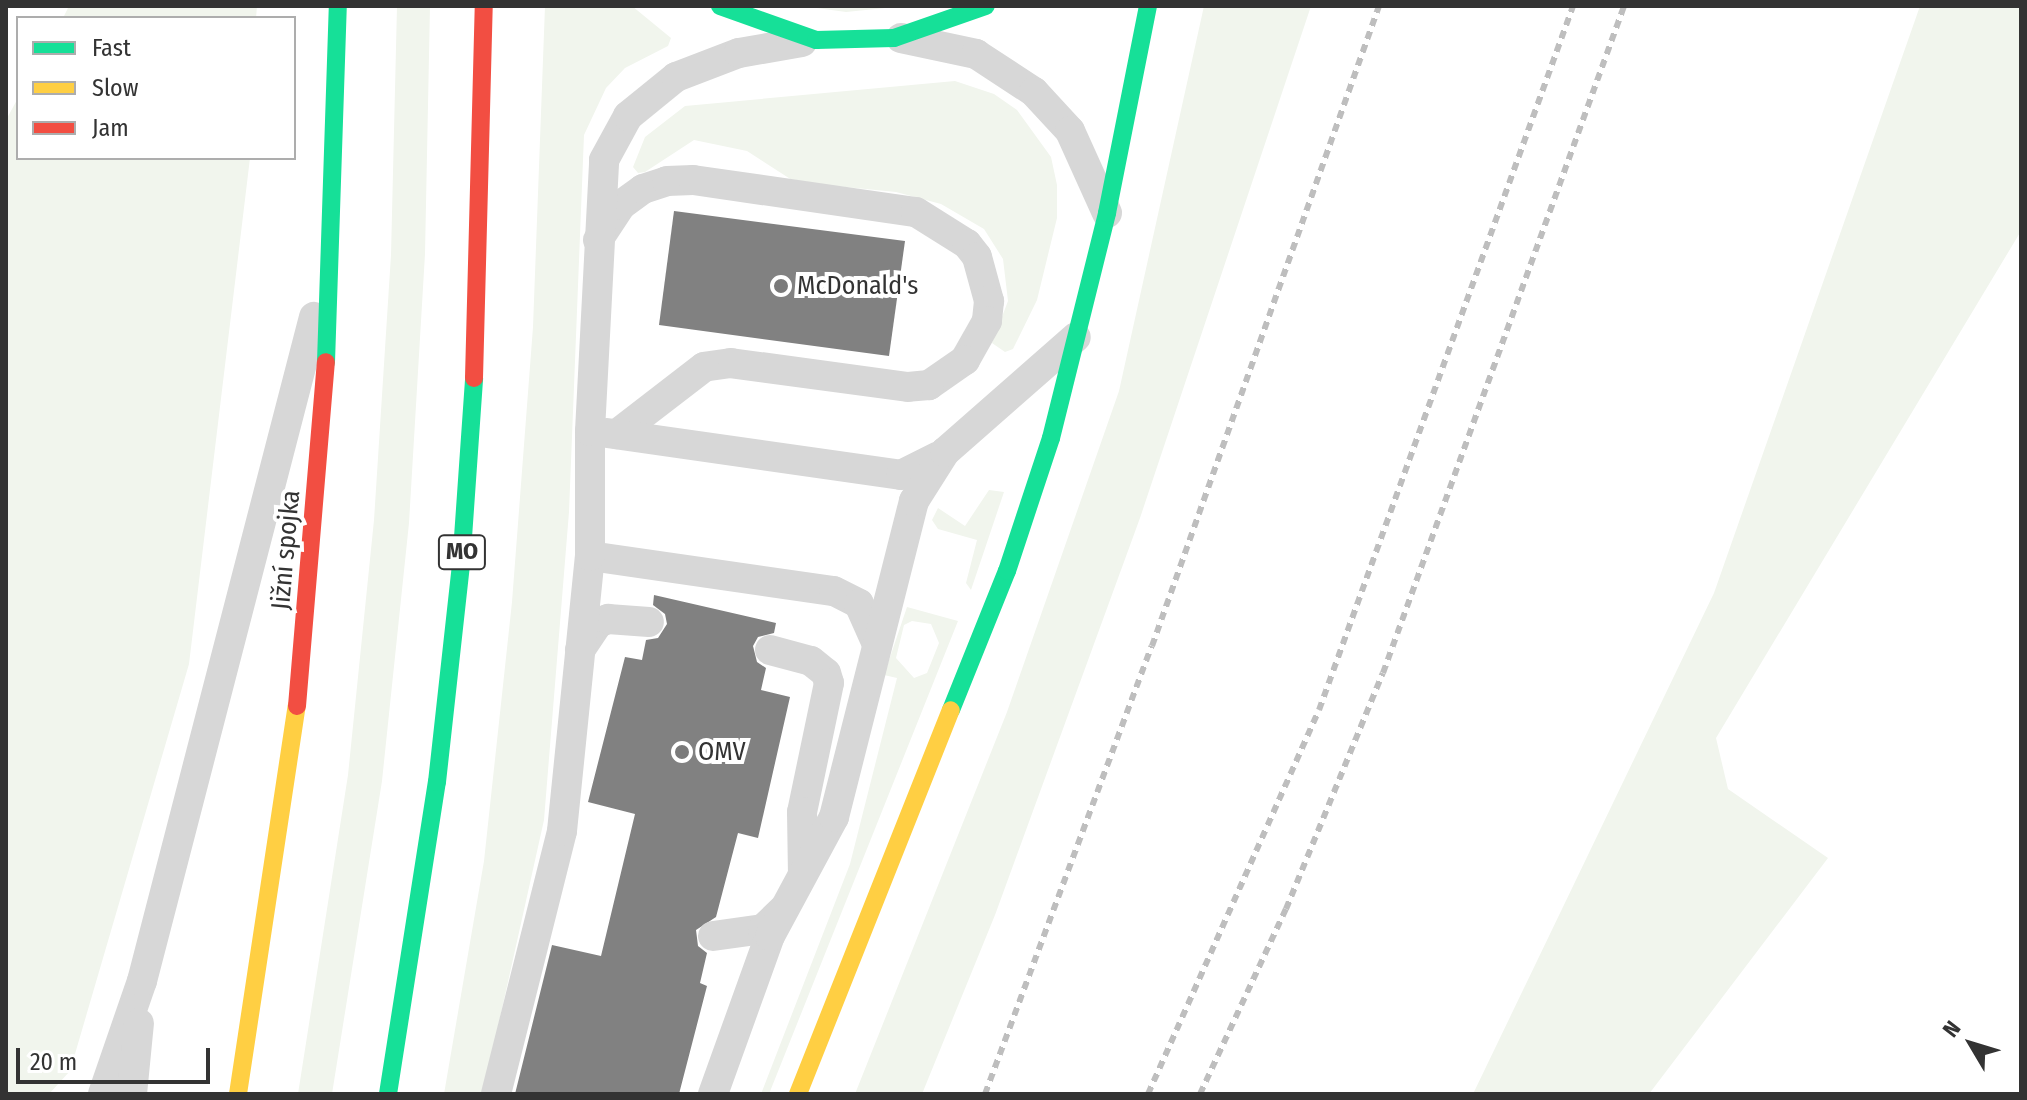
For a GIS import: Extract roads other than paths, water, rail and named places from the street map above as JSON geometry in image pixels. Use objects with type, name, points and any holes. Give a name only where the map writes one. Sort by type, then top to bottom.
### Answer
[{"type":"highway","name":"Jižní spojka","points":[[238,1094],[292,755],[315,535],[333,246],[338,6]]},
{"type":"highway","name":"MO","points":[[388,1094],[437,782],[461,566],[474,379],[484,6]]},
{"type":"highway","points":[[720,6],[777,30],[816,40],[894,38],[986,6]]},
{"type":"highway","points":[[798,1094],[1007,571],[1051,438],[1107,213],[1148,6]]},
{"type":"lane","points":[[894,38],[976,54],[1016,77],[1070,131],[1107,213]]},
{"type":"lane","points":[[496,1094],[562,831],[603,433],[597,242],[604,160],[612,139],[651,94],[676,77],[739,53],[816,40]]},
{"type":"lane","points":[[597,242],[621,205],[643,189],[667,181],[693,180],[916,212],[967,244],[977,257],[989,301],[987,321],[965,360],[929,385],[908,387],[731,363],[704,367],[603,433]]},
{"type":"lane","points":[[103,1094],[142,981],[333,246]]},
{"type":"lane","points":[[603,433],[901,475],[945,452],[1076,336]]},
{"type":"lane","points":[[713,1094],[785,909],[834,817],[914,501],[945,452]]},
{"type":"lane","points":[[590,556],[834,591],[867,613],[876,642]]},
{"type":"lane","points":[[580,650],[598,623],[608,619],[649,622]]},
{"type":"lane","points":[[770,650],[811,661],[826,673],[829,683],[802,812],[803,875]]},
{"type":"lane","points":[[713,936],[763,929],[785,909]]},
{"type":"lane","points":[[132,1094],[142,981]]},
{"type":"railway","points":[[985,1094],[1152,646],[1379,6]]},
{"type":"railway","points":[[1148,1094],[1319,710],[1573,6]]},
{"type":"railway","points":[[1200,1094],[1286,909],[1383,673],[1624,6]]},
{"type":"place","name":"McDonald's","points":[[781,286]]},
{"type":"place","name":"OMV","points":[[682,752]]}]
